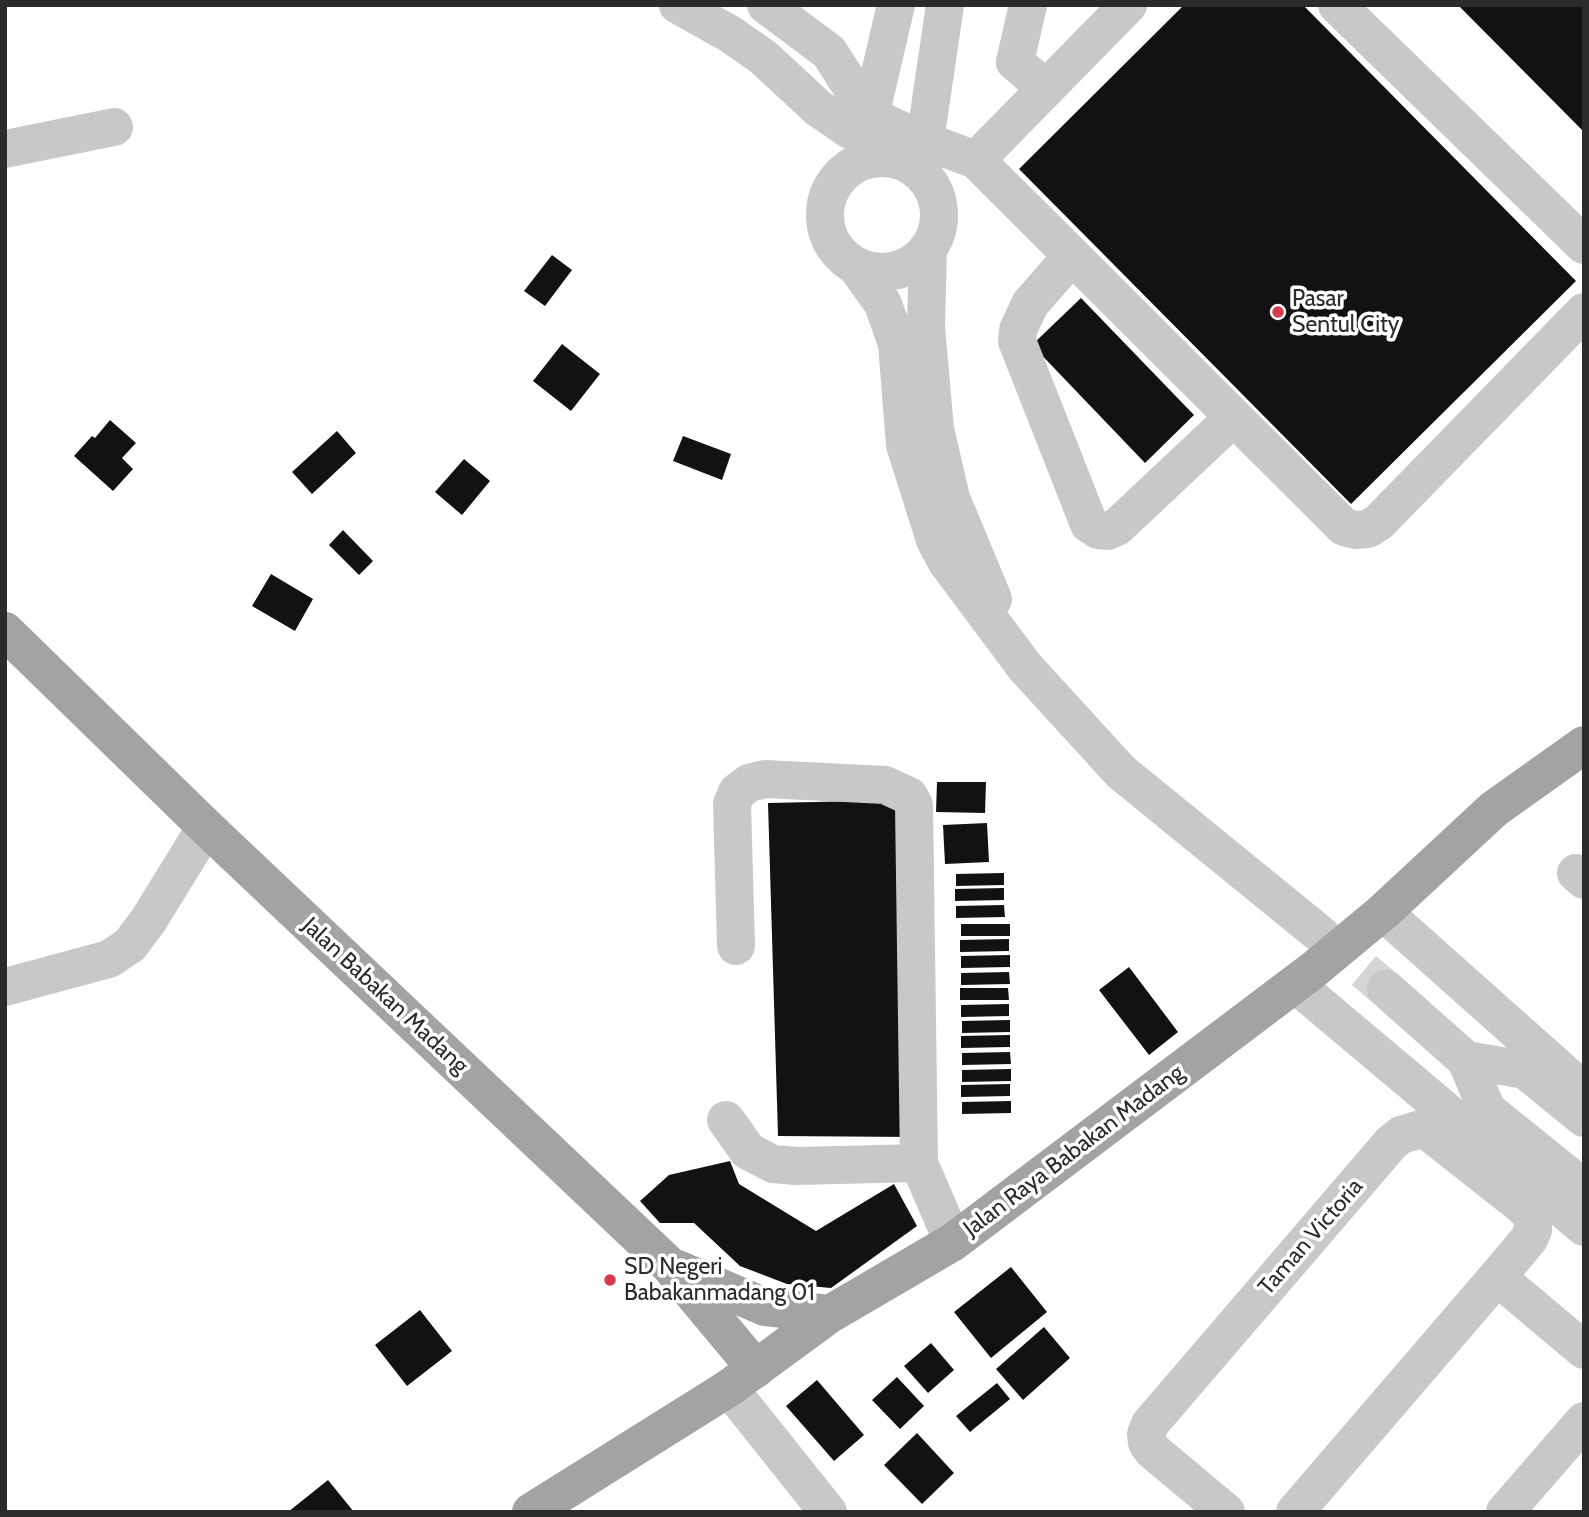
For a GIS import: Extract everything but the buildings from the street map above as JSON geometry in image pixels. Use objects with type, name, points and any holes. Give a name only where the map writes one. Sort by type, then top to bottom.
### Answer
[{"type":"main road","name":"Jalan Babakan Madang","points":[[5,631],[206,827],[670,1266],[742,1379]]},
{"type":"main road","name":"Jalan Raya Babakan Madang","points":[[538,1510],[742,1379],[830,1314],[953,1242],[1295,984],[1383,912],[1494,809],[1584,745]]},
{"type":"main road","points":[[670,1266],[765,1307],[830,1314]]},
{"type":"street","points":[[678,5],[730,34],[763,57],[818,108],[850,130],[864,136]]},
{"type":"street","points":[[896,5],[864,136],[831,189],[825,206],[826,225],[831,242],[842,256],[856,266],[873,272],[891,272],[908,266],[928,248]]},
{"type":"street","points":[[945,5],[924,158],[939,205],[939,224],[928,248],[926,327],[935,429],[951,498],[1025,667]]},
{"type":"street","points":[[1028,5],[1015,62],[1045,88]]},
{"type":"street","points":[[975,160],[1128,5]]},
{"type":"street","points":[[1337,5],[1584,245]]},
{"type":"street","points":[[763,57],[781,16],[829,52],[873,158],[891,158],[908,163],[924,158],[975,160],[1344,527],[1368,529],[1379,522],[1584,312]]},
{"type":"street","points":[[5,149],[114,127]]},
{"type":"street","points":[[1072,256],[1030,304],[1018,330],[1017,341],[1089,524],[1098,530],[1108,531],[1117,527],[1233,418]]},
{"type":"street","points":[[856,266],[883,304],[897,344],[905,445],[934,540],[946,561],[1025,667],[1121,772],[1320,934]]},
{"type":"street","points":[[736,946],[732,804],[737,792],[749,783],[765,779],[885,785],[909,796],[914,805],[919,1163],[953,1242]]},
{"type":"street","points":[[5,988],[109,959],[130,945],[148,921],[206,827]]},
{"type":"street","points":[[1383,912],[1584,1091]]},
{"type":"street","points":[[1295,984],[1584,1227]]},
{"type":"street","points":[[1386,989],[1466,1060],[1487,1110],[1584,1188]]},
{"type":"street","points":[[1466,1060],[1525,1070],[1584,1118]]},
{"type":"street","points":[[726,1120],[748,1151],[773,1164],[797,1166],[919,1163]]},
{"type":"street","name":"Taman Victoria","points":[[1226,1512],[1153,1451],[1147,1443],[1146,1434],[1150,1424],[1391,1143],[1401,1135],[1421,1129],[1429,1132],[1529,1212],[1533,1221],[1529,1239],[1295,1512]]},
{"type":"street","points":[[1497,1277],[1584,1350]]},
{"type":"street","points":[[742,1379],[828,1512]]},
{"type":"street","points":[[1505,1512],[1584,1421]]},
{"type":"tunnel","points":[[1320,934],[1386,989]]},
{"type":"place","name":"Pasar Sentul City","points":[[1278,312]]},
{"type":"place","name":"SD Negeri Babakanmadang 01","points":[[610,1280]]}]
